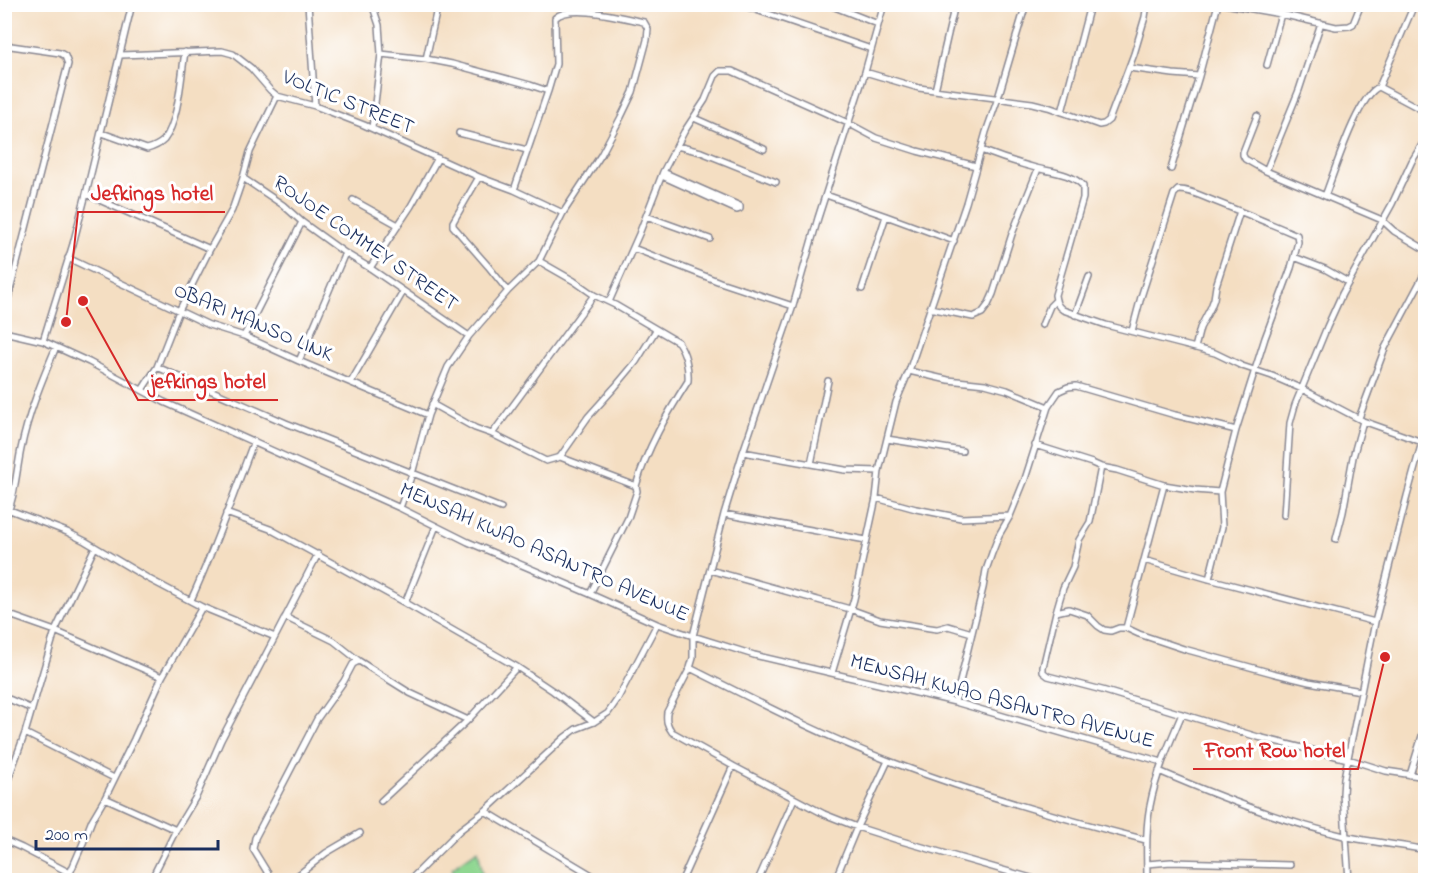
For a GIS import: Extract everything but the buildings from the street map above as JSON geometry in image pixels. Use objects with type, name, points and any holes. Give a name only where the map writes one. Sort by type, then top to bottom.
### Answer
[{"type":"street","points":[[43,341],[86,194],[132,4]]},
{"type":"street","points":[[308,4],[315,106]]},
{"type":"street","points":[[372,4],[379,25],[381,54],[372,128]]},
{"type":"street","points":[[426,59],[438,4]]},
{"type":"street","points":[[739,4],[871,49]]},
{"type":"street","points":[[827,4],[878,24]]},
{"type":"street","points":[[884,4],[793,306],[724,514],[693,636],[693,658],[667,712],[667,726],[672,732],[824,814],[857,827],[1038,880]]},
{"type":"street","points":[[935,90],[955,4]]},
{"type":"street","points":[[832,673],[854,599],[876,498],[879,471],[896,402],[954,241],[1026,4]]},
{"type":"street","points":[[1062,112],[1089,4]]},
{"type":"street","points":[[865,72],[919,88],[1032,103],[1088,122],[1104,124],[1109,120],[1129,68],[1147,4]]},
{"type":"street","points":[[1171,169],[1218,4]]},
{"type":"street","points":[[1224,4],[1336,27],[1353,24],[1362,4]]},
{"type":"street","points":[[1325,196],[1358,112],[1375,88],[1379,87],[1414,5]]},
{"type":"street","points":[[400,508],[428,415],[448,367],[469,336],[508,291],[539,261],[563,213],[601,155],[621,117],[633,92],[647,40],[648,29],[644,22],[577,11],[556,16],[556,64],[514,190]]},
{"type":"street","points":[[1267,65],[1281,14]]},
{"type":"street","points":[[1266,171],[1299,90],[1321,23]]},
{"type":"street","points":[[4,45],[60,54],[65,56],[68,64],[4,314]]},
{"type":"street","name":"VOLTIC STREET","points":[[121,55],[222,51],[233,54],[251,68],[277,96],[315,106],[372,128],[563,213]]},
{"type":"street","points":[[102,133],[147,149],[160,143],[165,138],[175,113],[185,52]]},
{"type":"street","points":[[381,54],[426,59],[548,91]]},
{"type":"street","points":[[1129,68],[1199,76]]},
{"type":"street","points":[[609,302],[663,174],[684,132],[709,94],[715,76],[724,70],[732,71],[876,138],[976,166]]},
{"type":"street","points":[[1379,87],[1425,112]]},
{"type":"street","points":[[142,390],[157,367],[179,311],[232,210],[250,152],[277,96]]},
{"type":"street","points":[[1257,116],[1243,155],[1245,159],[1266,171],[1382,220],[1394,231],[1425,249]]},
{"type":"street","points":[[694,118],[764,149]]},
{"type":"street","points":[[459,133],[527,150]]},
{"type":"street","points":[[1284,515],[1290,423],[1302,389],[1348,282],[1392,204],[1425,138]]},
{"type":"street","points":[[677,146],[701,152],[776,182]]},
{"type":"street","points":[[981,150],[1038,169],[1053,171],[1075,179],[1083,186],[1083,198],[1055,296],[1058,307],[1106,326],[1215,353],[1302,389],[1361,419],[1422,442]]},
{"type":"street","points":[[370,268],[438,158]]},
{"type":"street","points":[[930,308],[973,317],[982,313],[993,294],[1012,234],[1038,169]]},
{"type":"street","points":[[663,174],[691,188],[740,206],[740,209],[737,210],[711,196]]},
{"type":"street","points":[[479,177],[453,222],[453,226],[508,291]]},
{"type":"street","name":"ROJOE COMMEY STREET","points":[[243,178],[345,253],[469,336]]},
{"type":"street","points":[[1132,331],[1174,194],[1178,190],[1239,211],[1297,235],[1298,242],[1294,257],[1255,369],[1220,492],[1222,527],[1209,579]]},
{"type":"street","points":[[86,194],[210,249]]},
{"type":"street","points":[[826,195],[954,241]]},
{"type":"street","points":[[353,200],[398,225]]},
{"type":"street","points":[[1195,348],[1200,328],[1214,299],[1239,211]]},
{"type":"street","points":[[646,216],[710,238]]},
{"type":"street","points":[[862,289],[886,216]]},
{"type":"street","points":[[244,336],[302,222]]},
{"type":"street","points":[[633,248],[720,282],[793,306]]},
{"type":"street","points":[[298,361],[345,253]]},
{"type":"street","points":[[1294,257],[1325,269],[1348,282]]},
{"type":"street","name":"OBARI MANSO LINK","points":[[68,258],[209,325],[244,336],[428,415]]},
{"type":"street","points":[[539,261],[678,342],[683,350],[689,374],[688,381],[665,417],[642,467],[628,518],[590,594]]},
{"type":"street","points":[[1336,539],[1361,419],[1384,348],[1425,271]]},
{"type":"street","points":[[1075,315],[1089,277]]},
{"type":"street","points":[[351,382],[403,292]]},
{"type":"street","points":[[492,434],[594,295]]},
{"type":"street","points":[[1042,325],[1050,306],[1056,300]]},
{"type":"street","points":[[432,405],[546,461],[560,456],[588,417],[636,362],[656,330]]},
{"type":"street","name":"MENSAH KWAO ASANTRO AVENUE","points":[[4,332],[43,341],[89,362],[164,402],[400,508],[498,556],[657,624],[754,655],[956,702],[1162,762]]},
{"type":"street","points":[[4,522],[10,510],[21,446],[41,382],[56,347]]},
{"type":"street","points":[[157,367],[286,423],[501,508]]},
{"type":"street","points":[[909,371],[948,380],[985,384],[1007,390],[1048,407]]},
{"type":"street","points":[[811,464],[828,381]]},
{"type":"street","points":[[956,702],[986,570],[999,535],[1010,516],[1025,479],[1048,407],[1059,391],[1076,386],[1236,430]]},
{"type":"street","points":[[1349,880],[1342,794],[1375,622],[1425,432]]},
{"type":"street","points":[[887,439],[962,451]]},
{"type":"street","points":[[191,600],[215,547],[254,441]]},
{"type":"street","points":[[1035,445],[1164,485],[1220,492]]},
{"type":"street","points":[[743,452],[845,470],[879,471]]},
{"type":"street","points":[[560,456],[636,486]]},
{"type":"street","points":[[1101,467],[1090,522],[1079,540],[1073,567],[1063,588],[1056,612],[1043,667],[1048,676],[1258,737],[1348,759],[1386,771],[1425,777]]},
{"type":"street","points":[[1126,627],[1164,485]]},
{"type":"street","points":[[876,498],[961,518],[1010,516]]},
{"type":"street","points":[[10,510],[67,532],[202,607],[274,637]]},
{"type":"street","points":[[226,513],[262,525],[405,603],[517,667],[594,722]]},
{"type":"street","points":[[724,514],[866,540]]},
{"type":"street","points":[[405,603],[436,526]]},
{"type":"street","points":[[4,791],[25,733],[55,631],[96,547]]},
{"type":"street","points":[[153,880],[176,830],[197,795],[220,740],[318,554]]},
{"type":"street","points":[[1144,560],[1375,622]]},
{"type":"street","points":[[710,570],[850,609],[880,620],[937,629],[948,626],[972,633]]},
{"type":"street","points":[[67,880],[92,820],[134,739],[162,676],[202,607]]},
{"type":"street","points":[[1056,612],[1069,609],[1087,615],[1104,630],[1111,631],[1126,627],[1139,634],[1184,649],[1272,673],[1361,691]]},
{"type":"street","points":[[4,613],[55,631],[162,676]]},
{"type":"street","points":[[285,617],[334,641],[359,661],[410,693],[468,720]]},
{"type":"street","points":[[410,880],[460,830],[485,811],[564,738],[576,729],[608,713],[657,624]]},
{"type":"street","points":[[272,880],[254,849],[255,837],[317,719],[353,664],[359,661]]},
{"type":"street","points":[[381,801],[468,720],[517,667]]},
{"type":"street","points":[[690,668],[799,722],[888,761],[1068,820],[1146,840]]},
{"type":"street","points":[[4,697],[32,709]]},
{"type":"street","points":[[1148,880],[1146,840],[1149,807],[1162,762],[1182,714]]},
{"type":"street","points":[[1410,775],[1425,723]]},
{"type":"street","points":[[25,733],[114,778]]},
{"type":"street","points":[[835,880],[888,761]]},
{"type":"street","points":[[682,880],[733,766]]},
{"type":"street","points":[[1159,771],[1237,803],[1287,820],[1345,836],[1425,850]]},
{"type":"street","points":[[105,798],[176,830]]},
{"type":"street","points":[[758,880],[794,798]]},
{"type":"street","points":[[485,811],[600,880]]},
{"type":"street","points":[[292,880],[326,853],[360,833]]},
{"type":"street","points":[[4,840],[70,873]]},
{"type":"street","points":[[1147,864],[1171,862],[1290,865]]},
{"type":"green space","points":[[478,850],[484,880],[457,880],[452,868]]},
{"type":"place","name":"jefkings hotel","points":[[83,301]]},
{"type":"place","name":"Jefkings hotel","points":[[66,322]]},
{"type":"place","name":"Front Row hotel","points":[[1385,657]]}]
